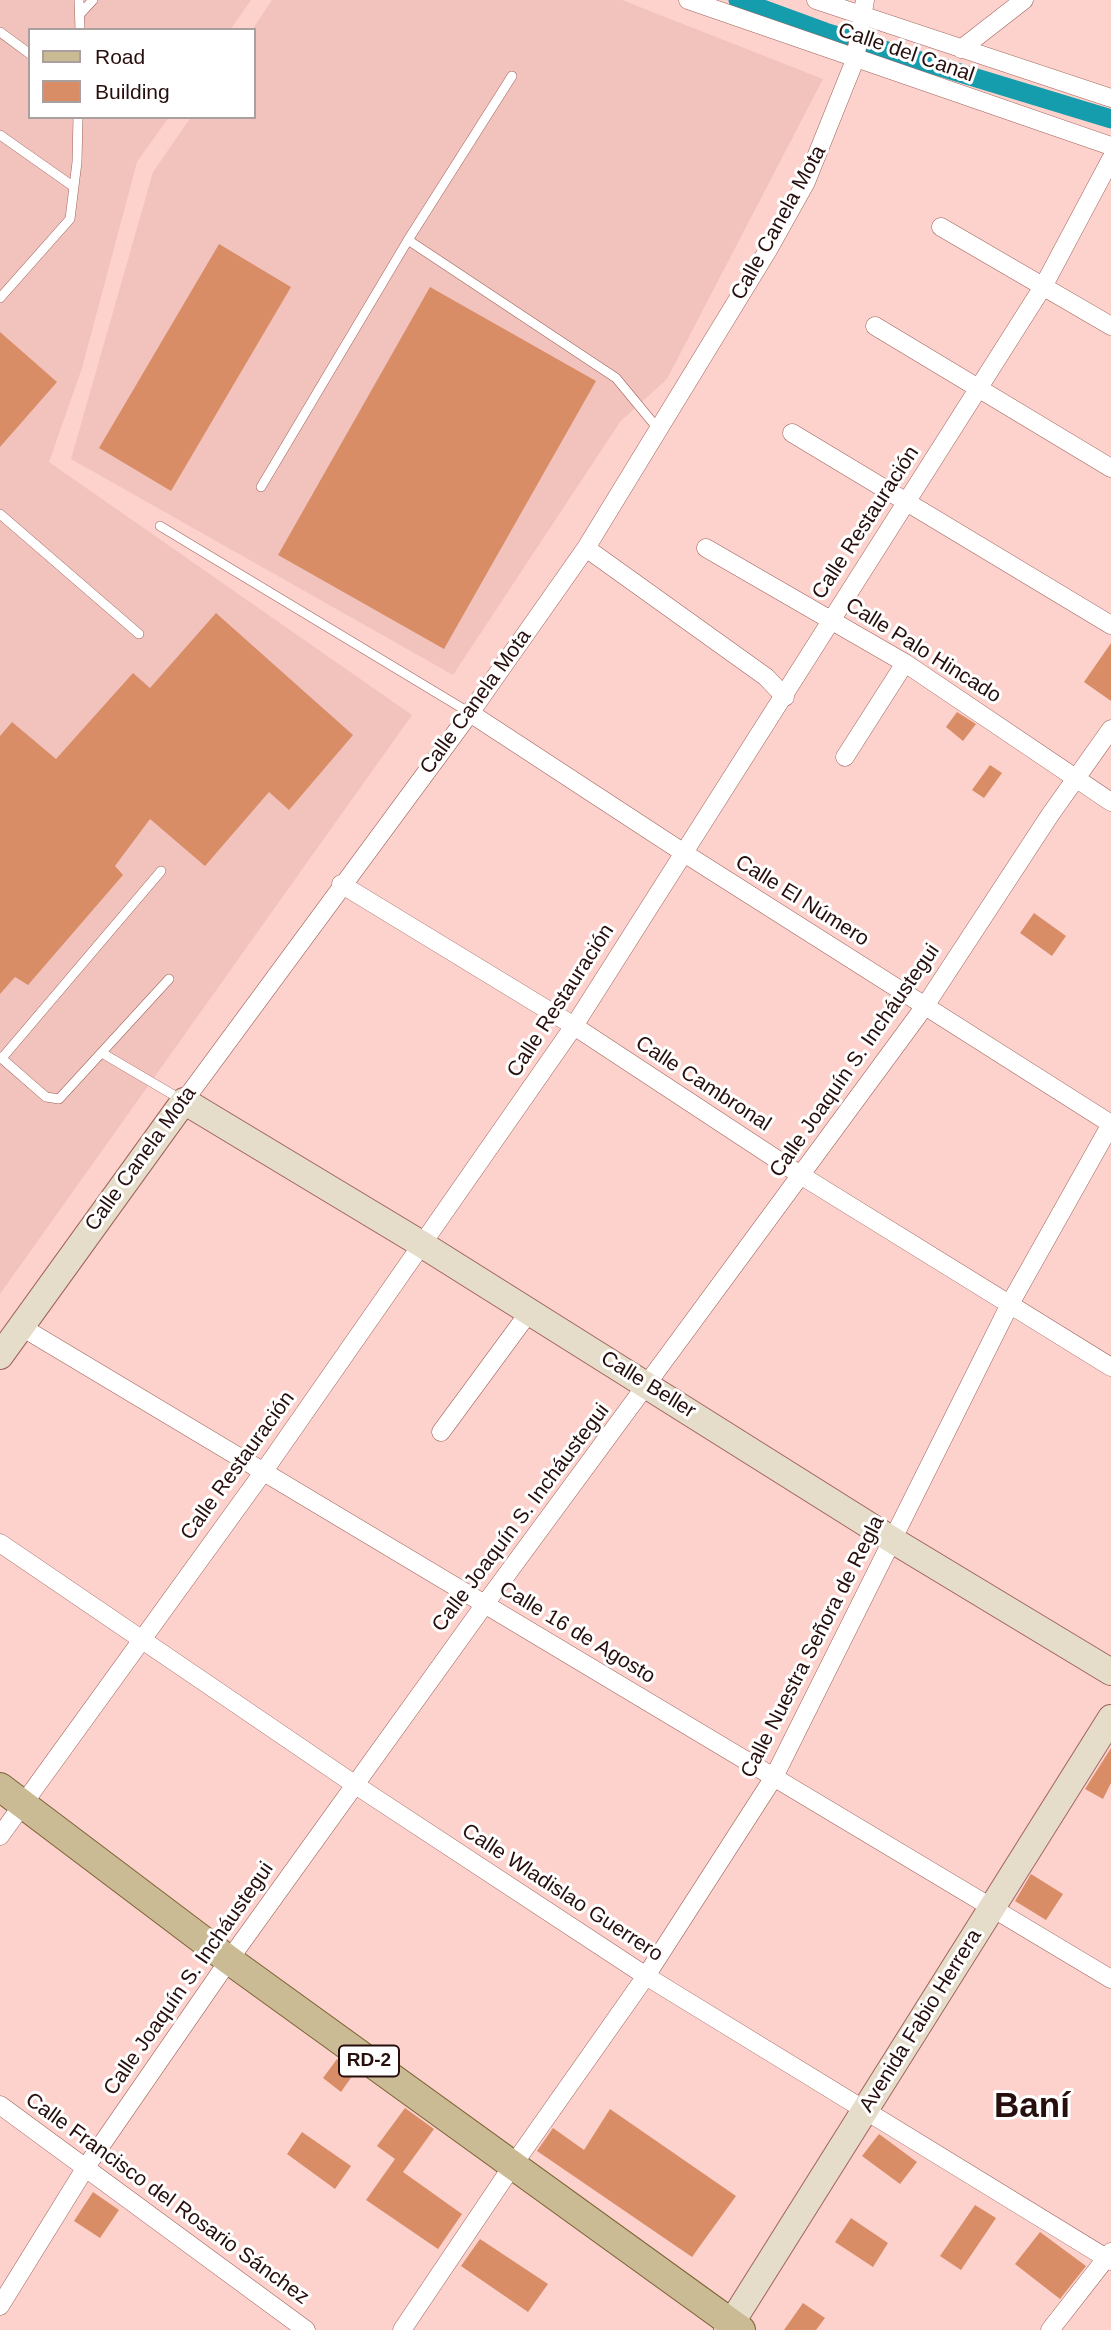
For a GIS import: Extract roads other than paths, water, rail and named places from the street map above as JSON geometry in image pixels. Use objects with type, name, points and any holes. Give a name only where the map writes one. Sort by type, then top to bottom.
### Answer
[{"type":"main road","name":"Calle Beller","points":[[184,1101],[423,1245],[894,1541],[1111,1672]]},
{"type":"main road","name":"Calle Canela Mota","points":[[0,1356],[184,1101]]},
{"type":"main road","name":"Avenida Fabio Herrera","points":[[733,2328],[864,2112],[1111,1718]]},
{"type":"main road","name":"RD-2","points":[[0,1787],[229,1960],[733,2328]]},
{"type":"street","name":"Calle del Canal","points":[[688,0],[855,60],[1111,146]]},
{"type":"street","name":"Calle del Canal","points":[[816,0],[864,7],[961,49],[1111,96]]},
{"type":"street","points":[[961,49],[1024,0]]},
{"type":"street","name":"Calle Canela Mota","points":[[184,1101],[341,884],[470,713],[586,548],[806,183],[855,60],[864,7]]},
{"type":"street","name":"Calle Restauración","points":[[0,1836],[264,1471],[574,1026],[979,389],[1044,285],[1109,172]]},
{"type":"street","points":[[941,227],[1111,326]]},
{"type":"street","points":[[876,326],[1111,468]]},
{"type":"street","points":[[792,433],[1111,625]]},
{"type":"street","points":[[586,548],[766,677],[785,697]]},
{"type":"street","name":"Calle Palo Hincado","points":[[706,548],[905,663],[1111,802]]},
{"type":"street","points":[[845,757],[905,663]]},
{"type":"street","name":"Calle El Número","points":[[470,713],[684,853],[1111,1124]]},
{"type":"street","name":"Calle Joaquín S. Incháustegui","points":[[0,2306],[86,2167],[229,1960],[485,1604],[803,1176],[925,1006],[1111,729]]},
{"type":"street","name":"Calle Cambronal","points":[[341,884],[574,1026],[803,1176],[1011,1302],[1111,1367]]},
{"type":"street","name":"Calle Nuestra Señora de Regla","points":[[402,2330],[513,2165],[646,1976],[774,1777],[1011,1302],[1111,1124]]},
{"type":"street","points":[[441,1432],[530,1311]]},
{"type":"street","name":"Calle 16 de Agosto","points":[[20,1326],[1111,1979]]},
{"type":"street","name":"Calle Wladislao Guerrero","points":[[0,1543],[354,1784],[646,1976],[864,2112],[1109,2257]]},
{"type":"street","name":"Calle Francisco del Rosario Sánchez","points":[[0,2105],[306,2330]]},
{"type":"street","points":[[1050,2330],[1109,2257]]},
{"type":"lane","points":[[79,0],[80,28]]},
{"type":"lane","points":[[80,14],[93,0]]},
{"type":"lane","points":[[0,32],[28,53]]},
{"type":"lane","points":[[261,487],[408,240],[512,76]]},
{"type":"lane","points":[[0,298],[70,219],[78,119]]},
{"type":"lane","points":[[0,135],[74,187]]},
{"type":"lane","points":[[408,240],[616,377],[659,429]]},
{"type":"lane","points":[[0,513],[139,634]]},
{"type":"lane","points":[[160,526],[470,713]]},
{"type":"lane","points":[[161,871],[1,1058],[46,1097],[59,1099],[169,979]]},
{"type":"lane","points":[[102,1053],[184,1101]]},
{"type":"waterway","points":[[738,0],[825,32],[1111,119]]},
{"type":"district","name":"Baní","points":[[1032,2107]]}]
